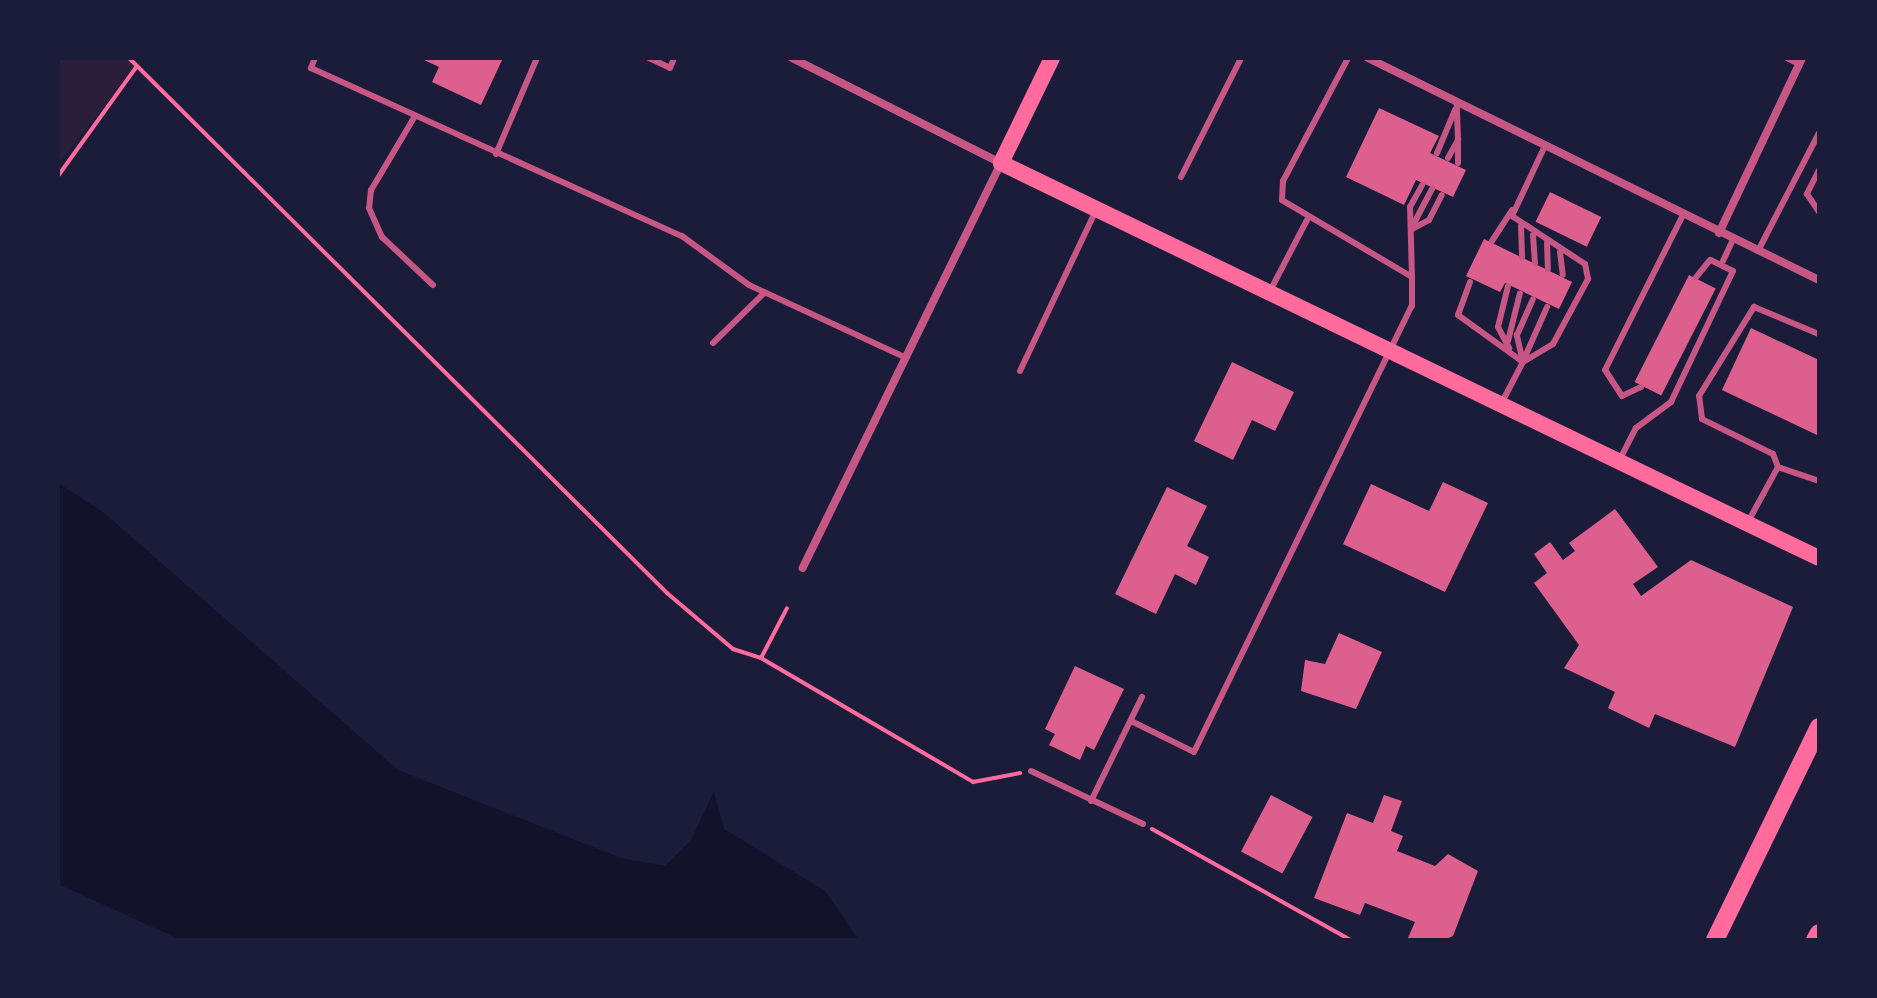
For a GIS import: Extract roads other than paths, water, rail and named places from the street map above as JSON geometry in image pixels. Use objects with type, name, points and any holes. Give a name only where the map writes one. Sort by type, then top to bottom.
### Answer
[{"type":"highway","points":[[1715,940],[1819,727]]},
{"type":"highway","points":[[1815,940],[1819,933]]},
{"type":"main road","points":[[1052,58],[1001,163],[1819,558]]},
{"type":"street","points":[[792,58],[1001,163],[803,568]]},
{"type":"street","points":[[1368,58],[1819,280]]},
{"type":"street","points":[[1719,233],[1801,61]]},
{"type":"lane","points":[[315,58],[311,68],[682,236],[764,293],[906,358]]},
{"type":"lane","points":[[496,154],[537,58]]},
{"type":"lane","points":[[649,58],[670,68],[674,58]]},
{"type":"lane","points":[[1181,177],[1241,58]]},
{"type":"lane","points":[[1348,58],[1283,181],[1282,200],[1412,277]]},
{"type":"lane","points":[[1787,58],[1801,61]]},
{"type":"lane","points":[[1457,103],[1458,163]]},
{"type":"lane","points":[[1437,153],[1457,103]]},
{"type":"lane","points":[[415,116],[371,190],[369,208],[382,237],[433,285]]},
{"type":"lane","points":[[1758,251],[1819,133]]},
{"type":"lane","points":[[1448,158],[1458,140]]},
{"type":"lane","points":[[1492,241],[1545,146]]},
{"type":"lane","points":[[1819,170],[1807,194],[1819,212]]},
{"type":"lane","points":[[1131,721],[1194,752],[1412,306],[1410,207],[1422,185]]},
{"type":"lane","points":[[1412,229],[1432,189]]},
{"type":"lane","points":[[1412,229],[1429,220],[1442,195]]},
{"type":"lane","points":[[1020,371],[1097,207]]},
{"type":"lane","points":[[1512,209],[1520,226],[1522,257]]},
{"type":"lane","points":[[1641,387],[1622,396],[1605,370],[1683,215]]},
{"type":"lane","points":[[1270,291],[1308,218]]},
{"type":"lane","points":[[1520,226],[1585,264],[1588,279],[1553,344],[1523,362]]},
{"type":"lane","points":[[1533,234],[1535,263]]},
{"type":"lane","points":[[1723,261],[1733,240]]},
{"type":"lane","points":[[1547,243],[1548,269]]},
{"type":"lane","points":[[1559,251],[1563,275]]},
{"type":"lane","points":[[1619,461],[1636,428],[1671,402],[1731,285],[1733,271],[1723,261],[1710,260],[1696,277]]},
{"type":"lane","points":[[1470,282],[1458,315],[1509,348],[1523,362]]},
{"type":"lane","points":[[1508,286],[1498,327],[1509,348]]},
{"type":"lane","points":[[713,343],[764,293]]},
{"type":"lane","points":[[1509,348],[1506,329],[1520,293]]},
{"type":"lane","points":[[1523,362],[1517,335],[1533,299]]},
{"type":"lane","points":[[1501,404],[1547,307]]},
{"type":"lane","points":[[1747,524],[1778,467],[1773,454],[1702,419],[1699,396],[1754,307],[1819,334]]},
{"type":"lane","points":[[1778,467],[1819,481]]},
{"type":"lane","points":[[1091,801],[1142,697]]},
{"type":"lane","points":[[1031,771],[1143,824]]}]
